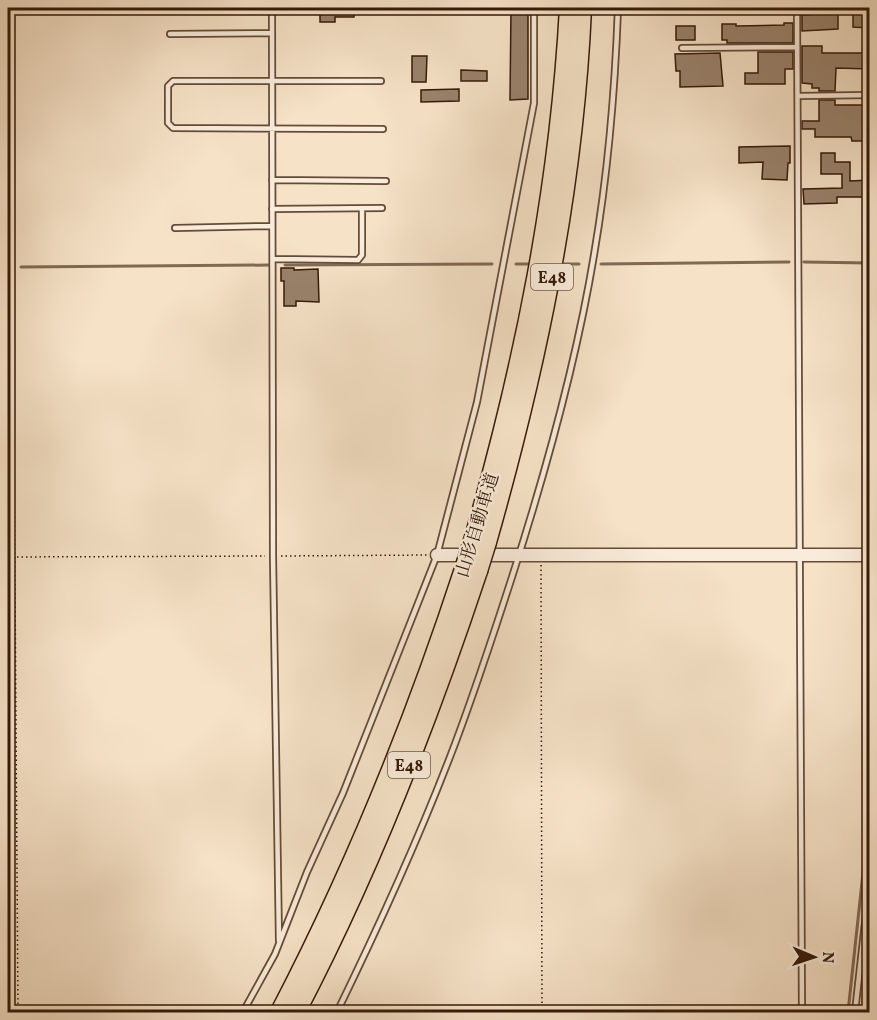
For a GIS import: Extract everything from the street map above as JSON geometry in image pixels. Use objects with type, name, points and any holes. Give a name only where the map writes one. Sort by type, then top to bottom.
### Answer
[{"type":"highway","name":"山形自動車道","points":[[480,541],[545,238],[558,140],[569,8]]},
{"type":"highway","name":"山形自動車道","points":[[280,1012],[307,975],[319,951],[471,570],[529,384],[546,311],[559,237],[572,143],[582,8]]},
{"type":"highway","name":"山形自動車道","points":[[296,1012],[307,975]]},
{"type":"street","points":[[437,555],[870,555]]},
{"type":"lane","points":[[272,8],[273,556],[279,943]]},
{"type":"lane","points":[[243,1012],[275,954],[307,872],[343,793],[437,555],[477,402],[534,103],[534,8]]},
{"type":"lane","points":[[337,1012],[409,858],[449,760],[519,555],[564,399],[595,253],[610,129],[618,8]]},
{"type":"lane","points":[[797,8],[802,1012]]},
{"type":"lane","points":[[170,34],[272,33]]},
{"type":"lane","points":[[682,48],[797,47]]},
{"type":"lane","points":[[381,81],[173,81],[168,86],[168,123],[173,128],[383,129]]},
{"type":"lane","points":[[798,96],[870,95]]},
{"type":"lane","points":[[272,180],[386,181]]},
{"type":"lane","points":[[273,259],[358,260],[362,255],[362,208]]},
{"type":"lane","points":[[272,209],[382,208]]},
{"type":"lane","points":[[175,228],[272,226]]},
{"type":"lane","points":[[855,1012],[870,878]]},
{"type":"path","points":[[11,8],[18,1012]]},
{"type":"path","points":[[8,557],[437,555]]},
{"type":"path","points":[[541,555],[542,1012]]},
{"type":"building","points":[[320,8],[354,8],[354,17],[335,17],[335,22],[320,22]]},
{"type":"building","points":[[511,8],[528,8],[528,99],[510,100]]},
{"type":"building","points":[[853,8],[869,8],[868,28],[853,27]]},
{"type":"building","points":[[838,13],[838,29],[802,31],[802,15]]},
{"type":"building","points":[[784,23],[793,23],[793,43],[727,43],[727,40],[722,40],[722,24],[736,24],[736,26],[784,25]]},
{"type":"building","points":[[676,26],[695,26],[695,40],[676,40]]},
{"type":"building","points":[[802,46],[822,46],[822,53],[870,53],[870,69],[836,68],[835,91],[819,91],[819,88],[812,88],[812,84],[802,83]]},
{"type":"building","points":[[758,52],[793,52],[793,69],[785,69],[785,84],[745,84],[745,73],[758,73]]},
{"type":"building","points":[[720,53],[723,86],[680,87],[680,71],[676,71],[675,54]]},
{"type":"building","points":[[412,56],[427,56],[426,82],[412,82]]},
{"type":"building","points":[[461,70],[487,71],[487,81],[461,81]]},
{"type":"building","points":[[459,89],[459,101],[421,102],[421,90]]},
{"type":"building","points":[[819,100],[835,100],[835,105],[870,105],[870,112],[865,112],[866,141],[852,141],[851,137],[815,137],[815,129],[802,129],[802,121],[819,121]]},
{"type":"building","points":[[790,146],[787,180],[762,179],[763,162],[739,163],[739,147]]},
{"type":"building","points":[[821,153],[835,153],[835,162],[850,162],[850,181],[870,180],[870,197],[837,197],[837,203],[804,204],[803,189],[842,188],[842,174],[821,174]]},
{"type":"building","points":[[281,268],[318,269],[319,302],[296,301],[296,306],[284,306],[284,281],[281,281]]},
{"type":"waterway","points":[[601,264],[789,262]]},
{"type":"waterway","points":[[804,262],[870,263]]},
{"type":"waterway","points":[[285,265],[492,264]]},
{"type":"waterway","points":[[516,264],[530,264]]},
{"type":"waterway","points":[[564,264],[579,264]]},
{"type":"waterway","points":[[21,267],[271,265]]},
{"type":"waterway","points":[[848,1012],[870,808]]}]
